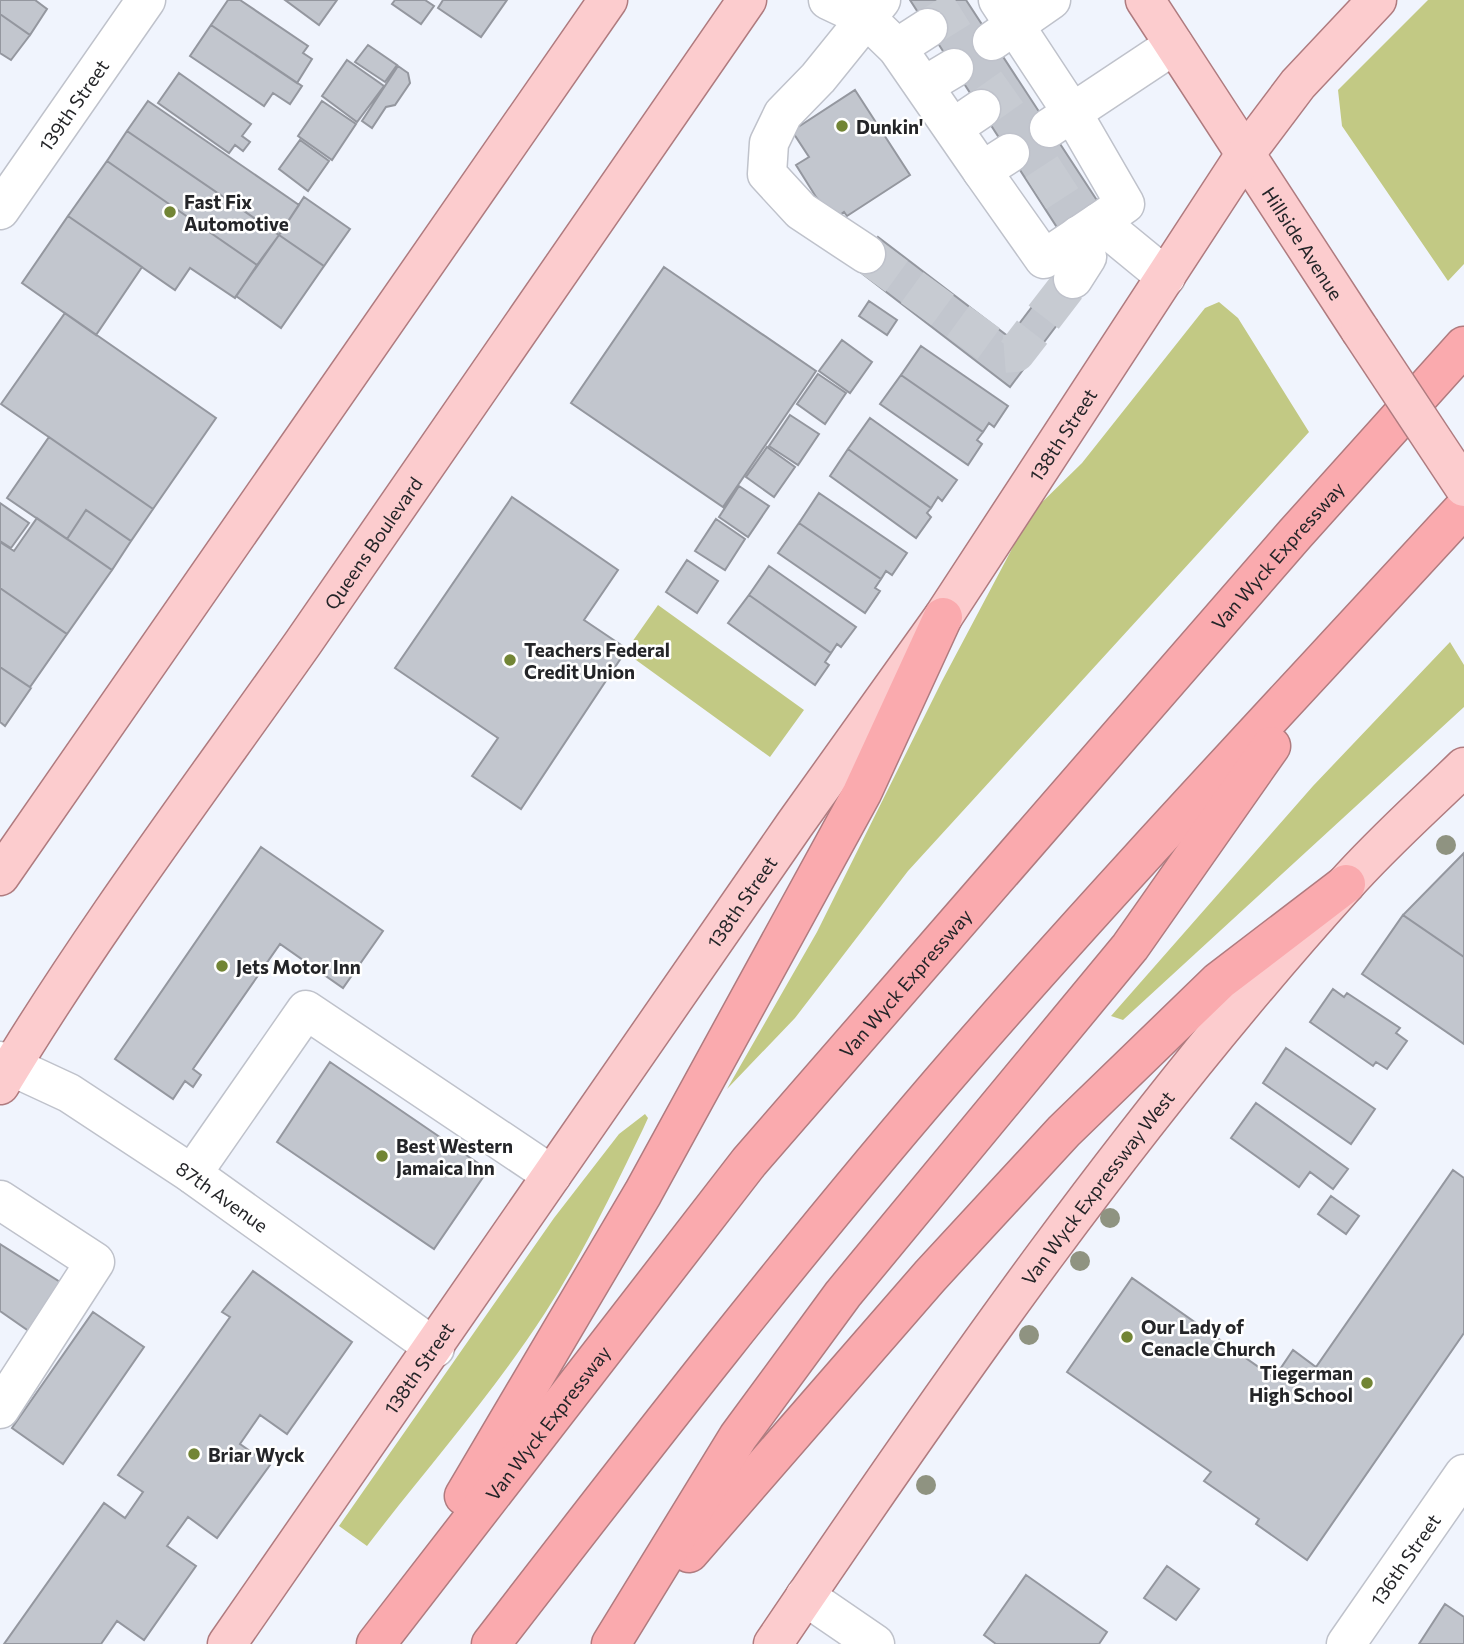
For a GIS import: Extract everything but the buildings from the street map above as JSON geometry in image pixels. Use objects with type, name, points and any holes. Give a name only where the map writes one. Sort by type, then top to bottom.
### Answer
[{"type":"highway","name":"Van Wyck Expressway","points":[[378,1642],[749,1162],[1295,534],[1464,346]]},
{"type":"highway","points":[[491,1644],[771,1288],[908,1121],[1159,838],[1464,508]]},
{"type":"highway","points":[[378,1642],[643,1193],[862,793],[943,617]]},
{"type":"highway","points":[[615,1639],[738,1437],[819,1327],[1130,947],[1360,621]]},
{"type":"highway","points":[[615,1639],[930,1276],[1064,1130],[1219,981],[1346,884]]},
{"type":"main road","points":[[0,876],[608,0]]},
{"type":"main road","name":"Queens Boulevard","points":[[4,1070],[747,0]]},
{"type":"main road","name":"Hillside Avenue","points":[[1145,0],[1464,487]]},
{"type":"main road","points":[[1246,153],[1298,84],[1377,0]]},
{"type":"main road","name":"138th Street","points":[[228,1644],[943,617],[1246,153]]},
{"type":"main road","name":"Van Wyck Expressway West","points":[[772,1644],[1069,1222],[1164,1098],[1346,884],[1464,767]]},
{"type":"street","name":"139th Street","points":[[0,210],[146,0]]},
{"type":"street","points":[[828,0],[874,9],[913,38],[1023,201],[1044,259],[1125,204],[1085,161],[989,14],[1051,0]]},
{"type":"street","points":[[866,254],[801,211],[767,174],[769,143],[783,114],[818,78],[874,9]]},
{"type":"street","points":[[1061,121],[1174,45]]},
{"type":"street","points":[[1089,228],[1166,277]]},
{"type":"street","points":[[1073,279],[1087,257],[1089,228]]},
{"type":"street","points":[[192,1174],[306,1010],[552,1175]]},
{"type":"street","name":"87th Avenue","points":[[4,1070],[69,1093],[192,1174],[435,1348]]},
{"type":"street","points":[[0,1200],[95,1262],[0,1409]]},
{"type":"street","name":"136th Street","points":[[1346,1644],[1464,1474]]},
{"type":"street","points":[[805,1596],[875,1644]]},
{"type":"green space","points":[[1428,0],[1464,0],[1464,264],[1448,281],[1342,126],[1338,90]]},
{"type":"green space","points":[[1219,302],[1238,318],[1309,432],[908,871],[795,1018],[727,1089],[817,932],[942,681],[1031,513],[1082,463],[1205,308]]},
{"type":"green space","points":[[658,605],[804,710],[770,757],[625,652]]},
{"type":"green space","points":[[1450,642],[1464,665],[1464,707],[1123,1020],[1111,1016],[1313,786]]},
{"type":"green space","points":[[645,1114],[648,1118],[609,1199],[545,1313],[481,1402],[367,1546],[339,1526],[554,1218],[619,1134]]},
{"type":"tunnel","points":[[928,28],[968,3]]},
{"type":"tunnel","points":[[981,109],[1019,82]]},
{"type":"tunnel","points":[[1036,193],[1076,167]]},
{"type":"tunnel","points":[[866,254],[1003,354],[1016,353],[1073,279]]},
{"type":"place","name":"Dunkin'","points":[[842,126]]},
{"type":"place","name":"Fast Fix Automotive","points":[[170,212]]},
{"type":"place","name":"Teachers Federal Credit Union","points":[[510,660]]},
{"type":"place","name":"Jets Motor Inn","points":[[222,966]]},
{"type":"place","name":"Best Western Jamaica Inn","points":[[382,1156]]},
{"type":"place","name":"Our Lady of Cenacle Church","points":[[1127,1337]]},
{"type":"place","name":"Tiegerman High School","points":[[1367,1383]]},
{"type":"place","name":"Briar Wyck","points":[[194,1454]]}]
